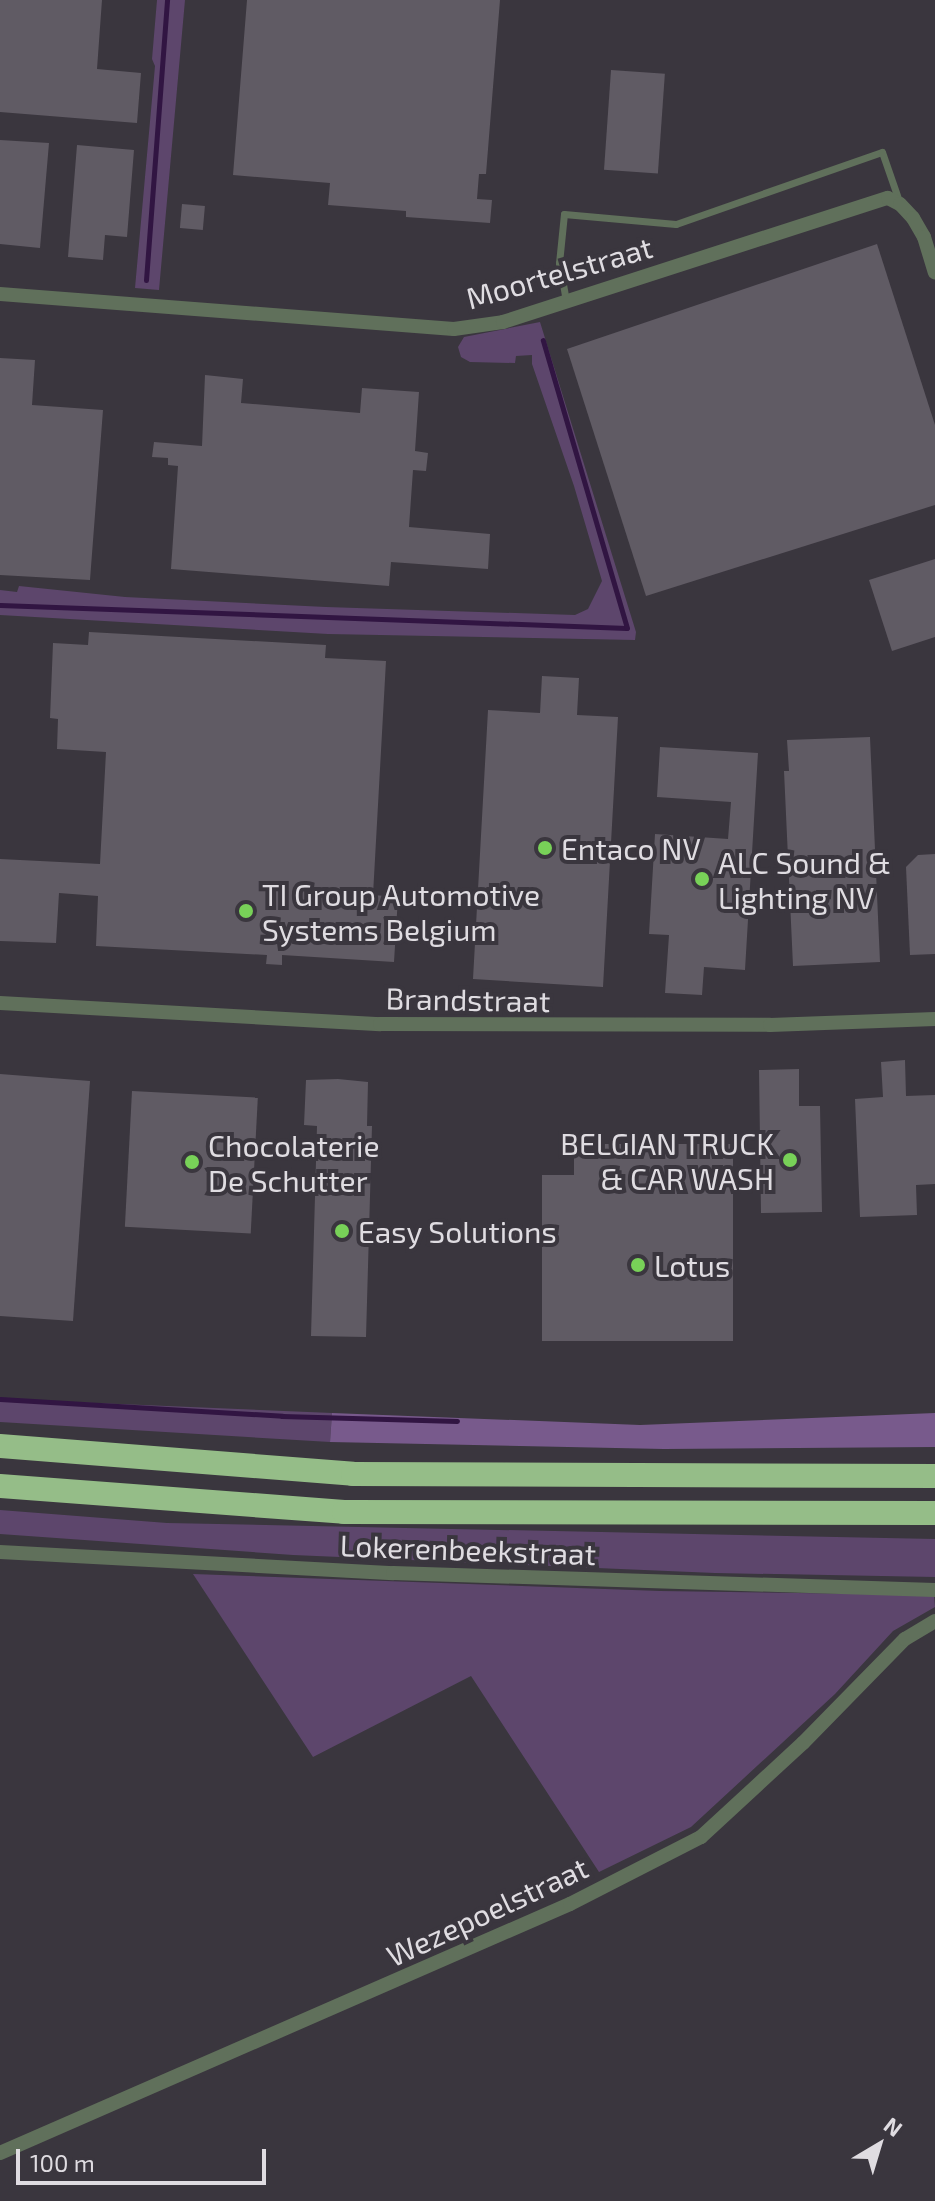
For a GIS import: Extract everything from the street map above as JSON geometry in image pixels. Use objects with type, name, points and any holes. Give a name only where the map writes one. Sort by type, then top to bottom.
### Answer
[{"type":"highway","points":[[0,1446],[353,1474],[935,1476]]},
{"type":"highway","points":[[0,1486],[344,1512],[935,1513]]},
{"type":"street","name":"Moortelstraat","points":[[0,294],[454,329],[503,322],[866,204],[888,198],[900,204]]},
{"type":"street","points":[[900,204],[924,237],[935,272]]},
{"type":"street","name":"Brandstraat","points":[[0,1003],[380,1024],[755,1025],[935,1019]]},
{"type":"street","name":"Lokerenbeekstraat","points":[[0,1552],[393,1573],[935,1590]]},
{"type":"street","name":"Wezepoelstraat","points":[[0,2153],[570,1904],[701,1837],[803,1743],[905,1639],[935,1621]]},
{"type":"lane","points":[[566,301],[559,263],[564,214],[676,224],[882,152],[900,204]]},
{"type":"shaded area","points":[[157,0],[185,0],[159,290],[135,288],[155,66],[152,59]]},
{"type":"shaded area","points":[[540,322],[636,632],[635,640],[328,634],[0,615],[0,590],[17,592],[19,586],[125,597],[326,607],[575,615],[588,609],[602,581],[574,486],[532,364],[532,355],[516,356],[515,363],[470,362],[461,357],[458,347],[464,337]]},
{"type":"shaded area","points":[[0,1399],[332,1413],[330,1442],[0,1422]]},
{"type":"shaded area","points":[[332,1413],[640,1425],[935,1413],[935,1447],[664,1449],[330,1442]]},
{"type":"shaded area","points":[[0,1510],[167,1523],[935,1539],[935,1577],[715,1573],[293,1555],[0,1534]]},
{"type":"shaded area","points":[[193,1574],[660,1591],[934,1595],[935,1607],[893,1631],[835,1694],[691,1827],[599,1872],[471,1676],[313,1757]]},
{"type":"building","points":[[0,0],[102,0],[97,69],[141,73],[137,123],[0,112]]},
{"type":"building","points":[[247,0],[500,0],[486,174],[479,174],[477,199],[492,200],[490,223],[406,217],[406,211],[328,205],[330,183],[233,175]]},
{"type":"building","points":[[611,70],[665,74],[658,174],[604,170]]},
{"type":"building","points":[[0,140],[49,143],[40,248],[0,244]]},
{"type":"building","points":[[77,145],[134,150],[127,237],[105,235],[103,260],[68,257]]},
{"type":"building","points":[[182,204],[205,206],[203,230],[180,228]]},
{"type":"building","points":[[877,244],[935,425],[935,505],[646,596],[567,349]]},
{"type":"building","points":[[0,358],[35,360],[32,405],[103,410],[90,580],[0,575]]},
{"type":"building","points":[[205,375],[243,379],[241,403],[360,413],[362,388],[419,392],[415,451],[428,453],[426,471],[413,470],[409,527],[490,534],[488,569],[391,562],[389,586],[171,569],[178,466],[168,465],[168,458],[152,457],[154,442],[202,446]]},
{"type":"building","points":[[935,559],[935,637],[892,651],[869,580]]},
{"type":"building","points":[[89,632],[326,645],[325,658],[386,661],[373,895],[398,897],[394,962],[282,955],[282,965],[266,964],[267,955],[96,946],[98,896],[59,893],[56,943],[0,941],[0,859],[100,864],[106,752],[57,749],[58,719],[50,718],[53,643],[88,645]]},
{"type":"building","name":"Entaco NV","points":[[542,676],[579,678],[577,715],[618,717],[603,987],[473,979],[488,710],[540,713]]},
{"type":"building","points":[[870,737],[880,962],[793,966],[784,771],[789,771],[787,740]]},
{"type":"building","name":"ALC Sound & Lighting NV","points":[[660,747],[758,753],[745,970],[704,967],[702,995],[665,993],[669,935],[649,934],[655,834],[728,839],[731,802],[657,797]]},
{"type":"building","points":[[935,854],[935,954],[910,955],[906,867],[918,855]]},
{"type":"building","points":[[905,1060],[906,1096],[935,1095],[935,1184],[916,1185],[917,1215],[860,1217],[855,1099],[883,1097],[881,1062]]},
{"type":"building","name":"BELGIAN TRUCK & CAR WASH","points":[[799,1069],[799,1106],[820,1106],[822,1212],[761,1213],[759,1070]]},
{"type":"building","points":[[0,1074],[90,1081],[73,1321],[0,1316]]},
{"type":"building","name":"Easy Solutions","points":[[306,1080],[368,1082],[367,1126],[372,1126],[366,1337],[311,1336],[317,1126],[304,1125]]},
{"type":"building","name":"Chocolaterie De Schutter","points":[[132,1091],[258,1098],[251,1233],[125,1227]]},
{"type":"building","name":"Lotus","points":[[574,1144],[733,1144],[733,1341],[542,1341],[542,1244],[515,1243],[515,1227],[542,1228],[542,1175],[574,1175]]},
{"type":"waterway","points":[[146,280],[167,0]]},
{"type":"waterway","points":[[0,605],[627,628],[543,340]]},
{"type":"waterway","points":[[0,1399],[282,1416],[457,1421]]},
{"type":"place","name":"Entaco NV","points":[[545,848]]},
{"type":"place","name":"ALC Sound & Lighting NV","points":[[702,879]]},
{"type":"place","name":"TI Group Automotive Systems Belgium","points":[[246,911]]},
{"type":"place","name":"BELGIAN TRUCK & CAR WASH","points":[[790,1160]]},
{"type":"place","name":"Chocolaterie De Schutter","points":[[192,1162]]},
{"type":"place","name":"Easy Solutions","points":[[342,1231]]},
{"type":"place","name":"Lotus","points":[[638,1265]]}]
